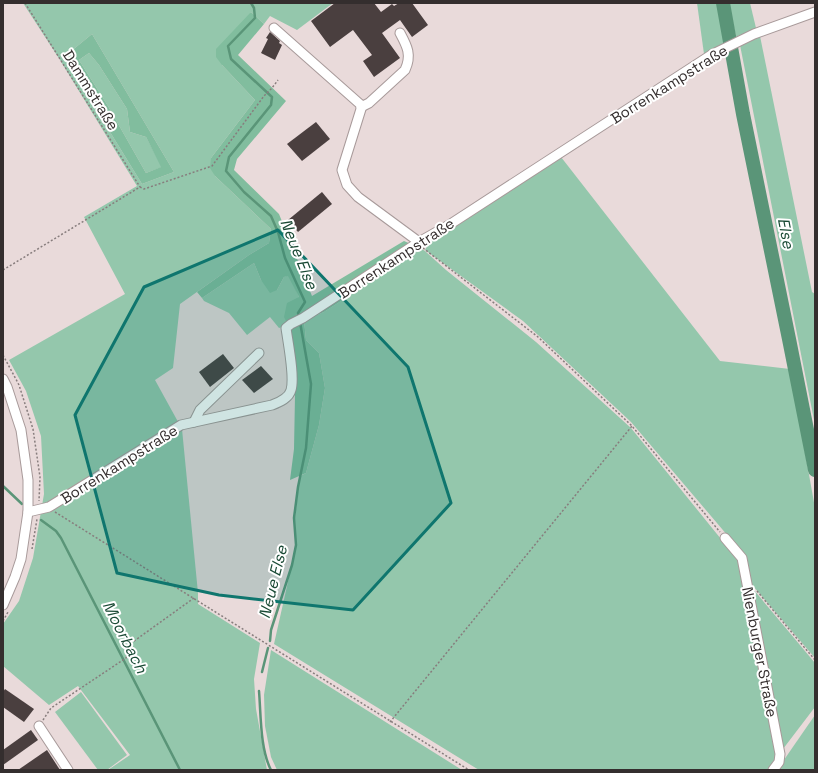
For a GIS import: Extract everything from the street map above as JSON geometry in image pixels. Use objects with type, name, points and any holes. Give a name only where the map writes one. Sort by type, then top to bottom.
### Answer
[{"type":"street","name":"Borrenkampstraße","points":[[28,512],[49,507],[181,425],[272,405],[283,401],[291,391],[292,377],[286,328],[419,242],[449,225],[711,54],[754,34],[815,12]]},
{"type":"street","points":[[274,28],[361,105],[342,170],[347,185],[358,197],[419,242]]},
{"type":"street","points":[[361,107],[369,103],[405,70],[409,54],[400,33]]},
{"type":"street","points":[[194,422],[200,410],[259,353]]},
{"type":"street","points":[[3,378],[21,430],[28,480],[28,512],[21,560],[3,605]]},
{"type":"street","name":"Nienburger Straße","points":[[725,538],[742,558],[780,754],[779,762],[773,770]]},
{"type":"street","points":[[39,726],[68,770]]},
{"type":"path","name":"Dammstraße","points":[[25,3],[140,187]]},
{"type":"path","points":[[3,270],[140,187],[144,189],[212,166],[264,96],[278,80]]},
{"type":"path","points":[[419,242],[425,250],[538,337],[632,426],[725,538]]},
{"type":"path","points":[[390,722],[632,426]]},
{"type":"path","points":[[49,507],[390,722],[469,770]]},
{"type":"path","points":[[756,590],[815,660]]},
{"type":"path","points":[[39,726],[51,708],[126,658],[130,644],[194,598]]},
{"type":"highlighted area","points":[[278,230],[408,367],[451,503],[353,610],[219,595],[117,573],[75,415],[144,287]]},
{"type":"green space","points":[[23,3],[333,3],[297,30],[270,16],[264,24],[251,12],[222,65],[255,100],[211,158],[215,176],[271,229],[269,243],[249,255],[180,304],[173,368],[155,380],[182,429],[198,604],[260,643],[254,679],[256,709],[267,770],[108,770],[130,755],[78,686],[49,705],[3,666],[3,624],[19,601],[33,558],[44,494],[41,436],[26,391],[9,360],[125,294],[84,217],[137,186],[60,60]],"holes":[[[92,34],[174,172],[142,184],[64,57]]]},
{"type":"green space","points":[[697,3],[720,3],[728,42],[704,54]]},
{"type":"green space","points":[[729,3],[750,3],[756,28],[736,37]]},
{"type":"green space","points":[[251,12],[264,24],[238,55],[286,101],[237,159],[234,170],[279,214],[312,296],[404,241],[422,249],[324,312],[304,320],[306,340],[319,353],[325,388],[319,425],[306,473],[290,480],[294,449],[295,396],[288,325],[284,317],[287,303],[299,297],[288,276],[284,277],[277,290],[270,293],[261,280],[254,263],[202,298],[197,292],[249,255],[269,243],[271,229],[215,176],[210,168],[211,158],[255,100],[216,57],[216,49]]},
{"type":"green space","points":[[92,34],[174,172],[142,184],[64,57]],"holes":[[[89,53],[99,65],[127,109],[130,132],[146,137],[161,167],[146,173],[108,106],[79,60]]]},
{"type":"green space","points":[[760,36],[812,292],[815,294],[815,425],[740,45]]},
{"type":"green space","points":[[89,53],[99,65],[127,109],[130,132],[146,137],[162,167],[146,173],[108,106],[79,60]]},
{"type":"green space","points":[[561,157],[720,361],[790,369],[815,508],[815,658],[753,586],[748,574],[745,556],[631,422],[523,321],[425,250],[430,240]]},
{"type":"green space","points":[[422,249],[536,342],[631,428],[738,560],[743,577],[815,663],[815,707],[767,770],[479,770],[274,644],[296,546],[295,518],[300,476],[306,473],[319,425],[325,388],[319,353],[306,340],[304,320],[324,312]]},
{"type":"green space","points":[[254,263],[261,280],[277,290],[284,277],[289,275],[299,297],[288,325],[279,328],[270,317],[247,335],[229,313],[204,301],[202,298]]},
{"type":"green space","points":[[271,650],[462,770],[277,770],[271,757],[265,726],[264,695]]},
{"type":"green space","points":[[81,692],[127,755],[107,770],[98,770],[55,712]]},
{"type":"green space","points":[[815,715],[815,770],[777,770]]},
{"type":"building","points":[[335,3],[374,3],[381,12],[392,4],[394,6],[399,3],[412,3],[428,25],[412,37],[400,20],[382,33],[400,58],[374,77],[363,61],[372,55],[353,30],[330,47],[311,21]]},
{"type":"building","points":[[270,32],[280,41],[279,43],[282,45],[275,60],[261,53],[268,39],[266,38]]},
{"type":"building","points":[[316,122],[330,139],[302,161],[287,144]]},
{"type":"building","points":[[322,192],[332,204],[298,232],[288,220]]},
{"type":"building","points":[[223,354],[234,368],[210,387],[199,372]]},
{"type":"building","points":[[261,366],[273,379],[254,393],[242,380]]},
{"type":"building","points":[[5,689],[34,709],[24,722],[3,707],[3,692]]},
{"type":"building","points":[[31,730],[38,740],[3,765],[3,750]]},
{"type":"building","points":[[47,750],[60,770],[18,770]]},
{"type":"waterway","name":"Neue Else","points":[[251,3],[254,8],[255,18],[228,46],[231,59],[272,97],[271,105],[229,157],[226,171],[244,192],[271,216],[278,232],[285,258],[305,302],[298,313],[299,317]]},
{"type":"waterway","name":"Else","points":[[723,3],[743,114],[815,470]]},
{"type":"waterway","name":"Neue Else","points":[[270,641],[271,630],[292,565],[296,545],[294,518],[298,487],[306,448],[311,384],[300,322]]},
{"type":"waterway","name":"Moorbach","points":[[3,486],[22,504]]},
{"type":"waterway","name":"Moorbach","points":[[41,520],[56,531],[61,538],[180,770]]},
{"type":"waterway","name":"Neue Else","points":[[262,672],[268,648]]},
{"type":"waterway","name":"Neue Else","points":[[259,691],[263,742],[267,762],[271,770]]}]
